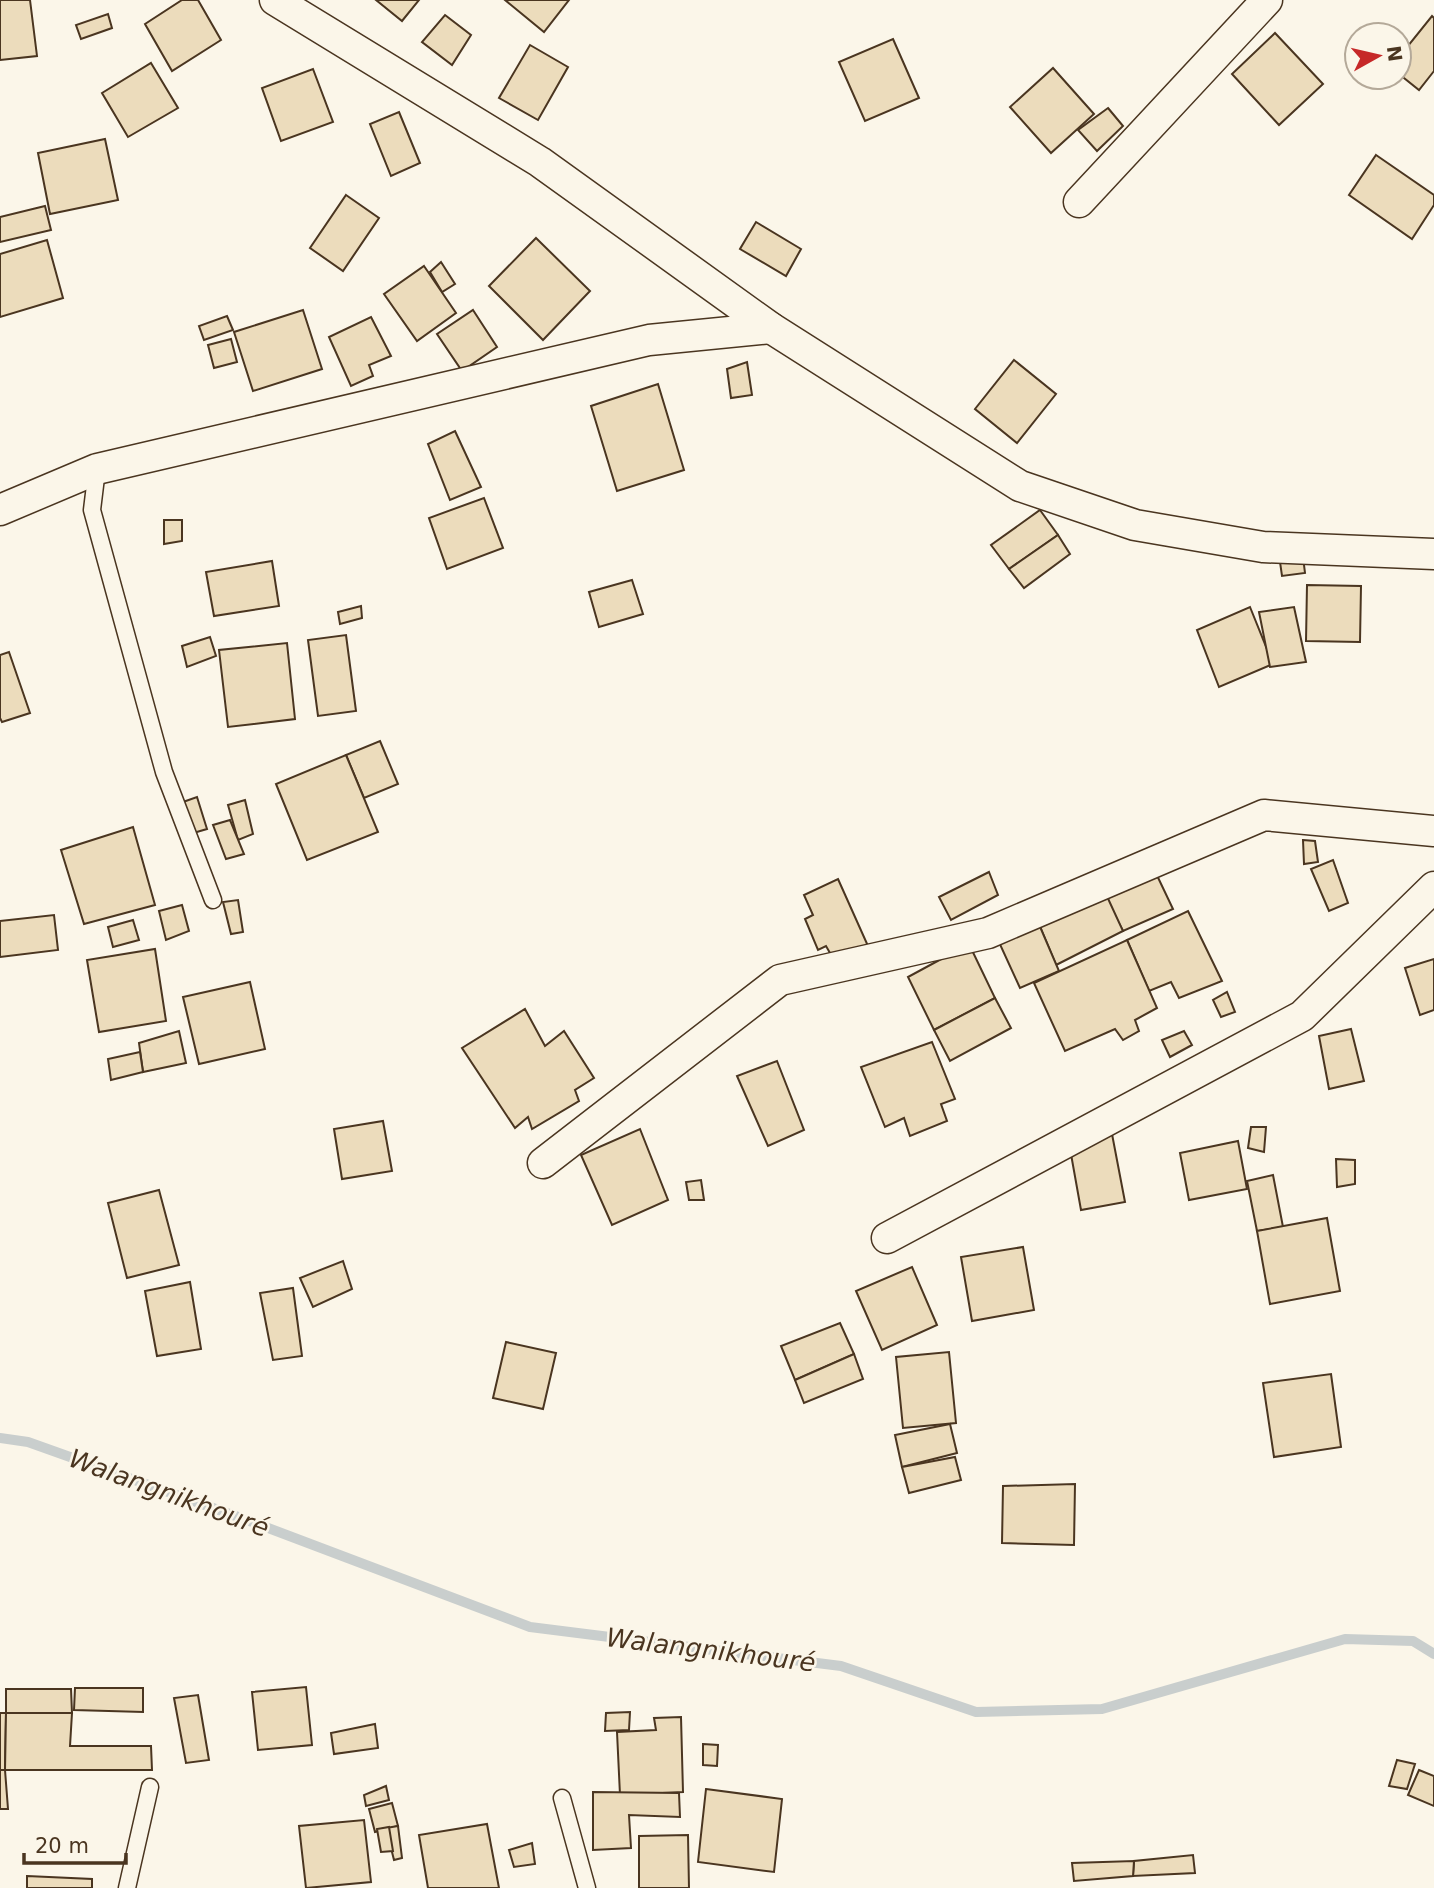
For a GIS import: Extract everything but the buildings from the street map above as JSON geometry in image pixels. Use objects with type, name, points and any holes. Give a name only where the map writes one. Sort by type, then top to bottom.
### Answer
[{"type":"street","points":[[275,0],[540,162],[771,328],[1020,486],[1135,525],[1263,547],[1434,554]]},
{"type":"street","points":[[1079,202],[1267,0]]},
{"type":"street","points":[[0,510],[97,469],[649,340],[771,328]]},
{"type":"street","points":[[543,1163],[780,980],[988,933],[1264,815],[1434,831]]},
{"type":"street","points":[[887,1238],[1302,1016],[1434,887]]},
{"type":"lane","points":[[97,469],[92,510],[164,772],[214,900]]},
{"type":"lane","points":[[127,1888],[150,1787]]},
{"type":"lane","points":[[562,1798],[587,1888]]},
{"type":"waterway","name":"Walangnikhouré","points":[[0,1438],[28,1442],[255,1523],[530,1627],[841,1666],[976,1712],[1102,1709],[1345,1639],[1413,1641],[1434,1654]]}]
